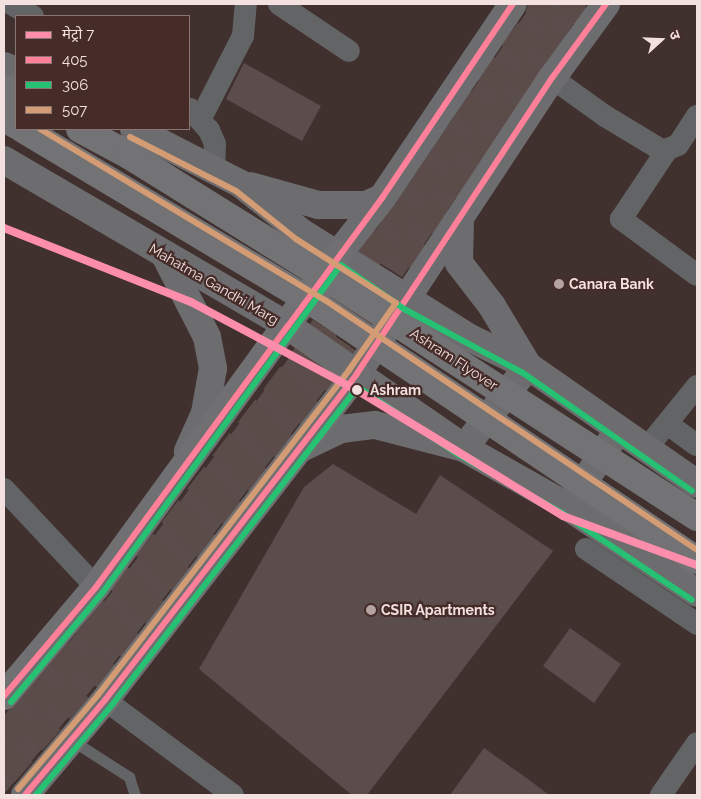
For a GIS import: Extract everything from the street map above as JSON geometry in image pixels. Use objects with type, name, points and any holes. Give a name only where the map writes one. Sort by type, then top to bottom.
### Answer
[{"type":"highway","points":[[4,88],[15,94]]},
{"type":"highway","points":[[4,118],[15,124]]},
{"type":"highway","points":[[25,130],[320,307],[697,560]]},
{"type":"highway","name":"Ashram Flyover","points":[[82,130],[336,283],[697,517]]},
{"type":"highway","points":[[4,696],[96,586],[288,326],[339,253]]},
{"type":"highway","points":[[25,795],[106,700],[356,376]]},
{"type":"main road","points":[[339,253],[382,198],[513,4]]},
{"type":"main road","points":[[356,376],[408,301],[552,78],[606,4]]},
{"type":"main road","points":[[136,130],[214,168],[241,184],[302,232],[339,253],[408,301],[528,366],[697,484]]},
{"type":"main road","name":"Mahatma Gandhi Marg","points":[[4,160],[288,326],[356,376],[464,448],[567,506],[697,593]]},
{"type":"main road","points":[[241,184],[318,205],[366,206],[382,198]]},
{"type":"main road","points":[[180,470],[205,413],[213,368],[207,337],[164,255],[241,184]]},
{"type":"main road","points":[[460,218],[459,263],[472,285],[492,306],[528,366]]},
{"type":"main road","points":[[299,449],[341,429],[374,425],[464,448],[528,366]]},
{"type":"main road","points":[[567,506],[619,429]]},
{"type":"street","points":[[11,4],[31,15]]},
{"type":"street","points":[[214,168],[215,144],[195,113],[243,36],[246,4]]},
{"type":"street","points":[[279,4],[349,51]]},
{"type":"street","points":[[552,78],[613,122],[654,148],[667,150]]},
{"type":"street","points":[[697,116],[678,145],[667,150],[621,219],[697,275]]},
{"type":"street","points":[[646,449],[669,426],[697,386]]},
{"type":"street","points":[[669,426],[697,445]]},
{"type":"street","points":[[4,489],[70,564],[96,586]]},
{"type":"street","points":[[586,549],[697,624]]},
{"type":"street","points":[[106,700],[233,795]]},
{"type":"street","points":[[661,795],[697,743]]},
{"type":"lane","points":[[73,741],[129,778],[135,795]]},
{"type":"building","points":[[528,4],[587,4],[402,277],[361,251],[526,13]]},
{"type":"building","points":[[244,63],[321,106],[302,141],[226,99]]},
{"type":"building","points":[[295,350],[335,377],[112,665],[4,794],[4,716],[108,597]]},
{"type":"building","name":"CSIR Apartments","points":[[333,464],[416,514],[440,475],[553,551],[367,795],[352,795],[199,669],[304,487]]},
{"type":"building","points":[[570,628],[621,664],[594,703],[543,666]]},
{"type":"building","points":[[484,748],[528,779],[549,795],[450,795]]},
{"type":"tunnel","points":[[4,737],[96,631],[310,351],[367,259],[548,4]]},
{"type":"tunnel","points":[[4,773],[112,650],[329,366],[580,4]]},
{"type":"metro line","name":"7","points":[[4,228],[191,302],[360,392],[563,516],[697,565]]},
{"type":"transit line","name":"405","points":[[4,696],[96,587],[288,326],[382,198],[513,4]]},
{"type":"transit line","name":"405","points":[[25,795],[105,700],[356,375],[552,78],[606,4]]},
{"type":"transit line","name":"507","points":[[42,130],[325,300],[697,550]]},
{"type":"transit line","name":"507","points":[[18,789],[98,695],[349,370],[396,303],[296,239],[236,191],[130,137]]},
{"type":"transit line","name":"306","points":[[11,702],[103,592],[341,265],[404,309],[523,373],[692,491]]},
{"type":"transit line","name":"306","points":[[36,795],[112,705],[358,387],[459,455],[562,513],[692,600]]},
{"type":"place","name":"Canara Bank","points":[[559,284]]},
{"type":"place","name":"Ashram","points":[[357,390]]},
{"type":"place","name":"CSIR Apartments","points":[[371,610]]}]
